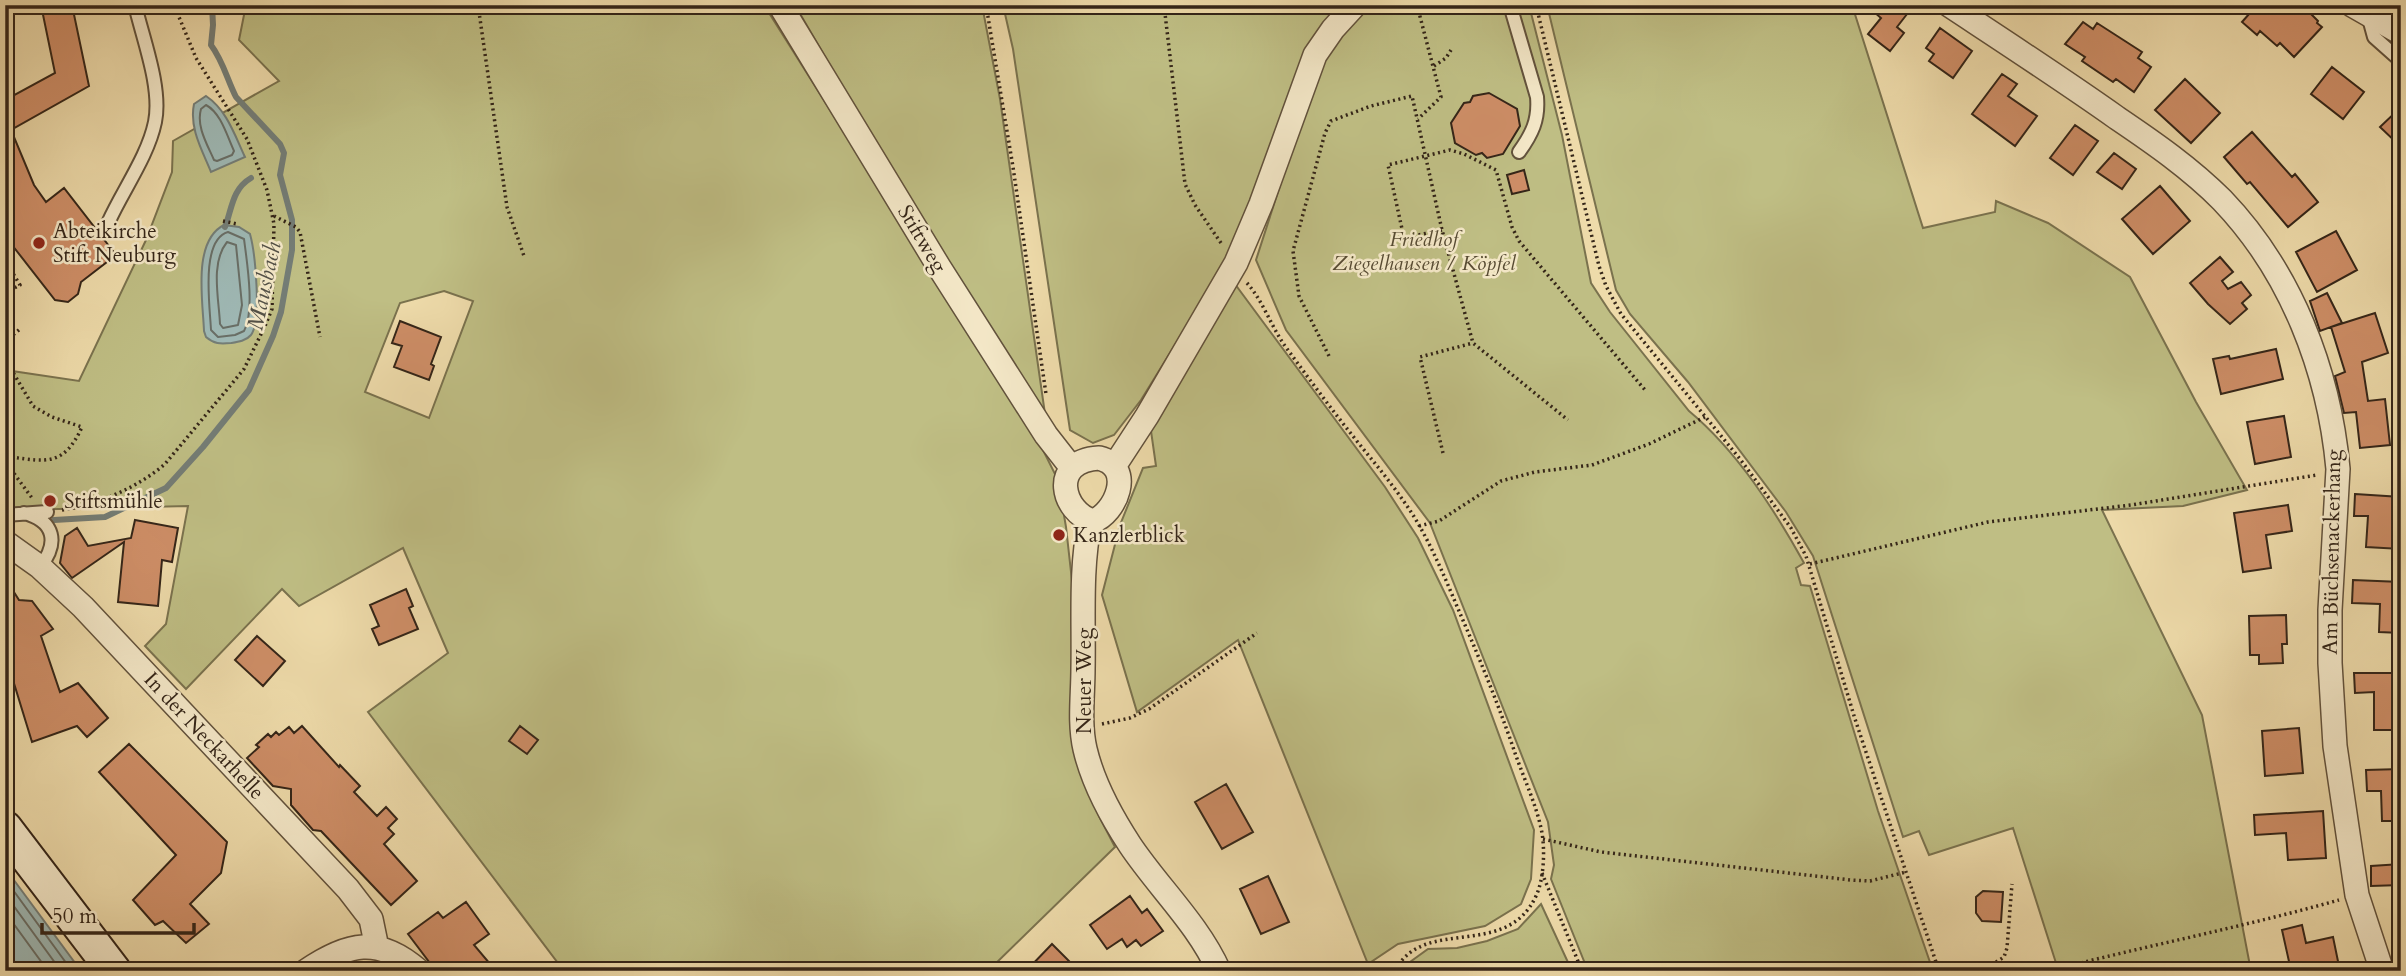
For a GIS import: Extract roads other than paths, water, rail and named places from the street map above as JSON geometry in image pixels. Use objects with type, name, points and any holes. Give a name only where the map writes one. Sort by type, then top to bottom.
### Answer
[{"type":"main road","points":[[5,828],[114,971]]},
{"type":"street","name":"Stiftweg","points":[[780,5],[939,267],[1046,435],[1071,467]]},
{"type":"street","points":[[1115,465],[1147,416],[1234,267],[1261,204],[1315,55],[1333,29],[1355,5]]},
{"type":"street","name":"Am Büchsenackerhang","points":[[1949,5],[2090,99],[2199,178],[2237,217],[2288,290],[2315,358],[2336,447],[2330,610],[2335,746],[2357,895],[2382,971]]},
{"type":"street","points":[[2360,10],[2401,33]]},
{"type":"street","points":[[1099,458],[1115,465],[1120,476],[1114,499],[1102,517],[1090,521],[1080,514],[1069,497],[1065,480],[1071,467],[1084,460],[1099,458]]},
{"type":"street","name":"Neuer Weg","points":[[1090,521],[1084,551],[1083,580],[1084,746],[1113,817],[1151,874],[1206,947],[1219,971]]},
{"type":"street","name":"In der Neckarhelle","points":[[5,542],[40,567],[101,625],[348,889],[371,919],[377,948]]},
{"type":"street","points":[[306,971],[330,955],[356,947],[377,948],[410,963],[419,971]]},
{"type":"lane","points":[[109,221],[148,144],[156,120],[154,82],[135,5]]},
{"type":"lane","points":[[1510,5],[1534,87],[1538,112],[1535,125],[1519,152]]},
{"type":"lane","points":[[2360,10],[2374,37],[2401,61]]},
{"type":"lane","points":[[5,515],[43,512]]},
{"type":"lane","points":[[24,513],[44,521],[50,531],[48,555],[40,567]]},
{"type":"water","points":[[206,96],[220,108],[245,157],[211,172],[193,122],[194,104]]},
{"type":"water","points":[[224,225],[239,227],[250,234],[257,301],[251,335],[242,341],[231,343],[215,342],[206,337],[201,289],[203,258],[207,244],[214,233]]},
{"type":"water","points":[[5,868],[81,971],[5,971]]},
{"type":"waterway","name":"Mausbach","points":[[54,520],[105,517],[166,488],[249,390],[281,312],[292,250],[292,220],[280,175],[284,153],[280,144],[236,97],[211,45],[212,5]]},
{"type":"waterway","points":[[225,227],[236,194],[251,178]]},
{"type":"place","name":"Abteikirche Stift Neuburg","points":[[39,243]]},
{"type":"place","name":"Stiftsmühle","points":[[50,501]]},
{"type":"place","name":"Kanzlerblick","points":[[1059,535]]},
{"type":"park label","name":"Friedhof Ziegelhausen / Köpfel","points":[[1424,251]]}]
